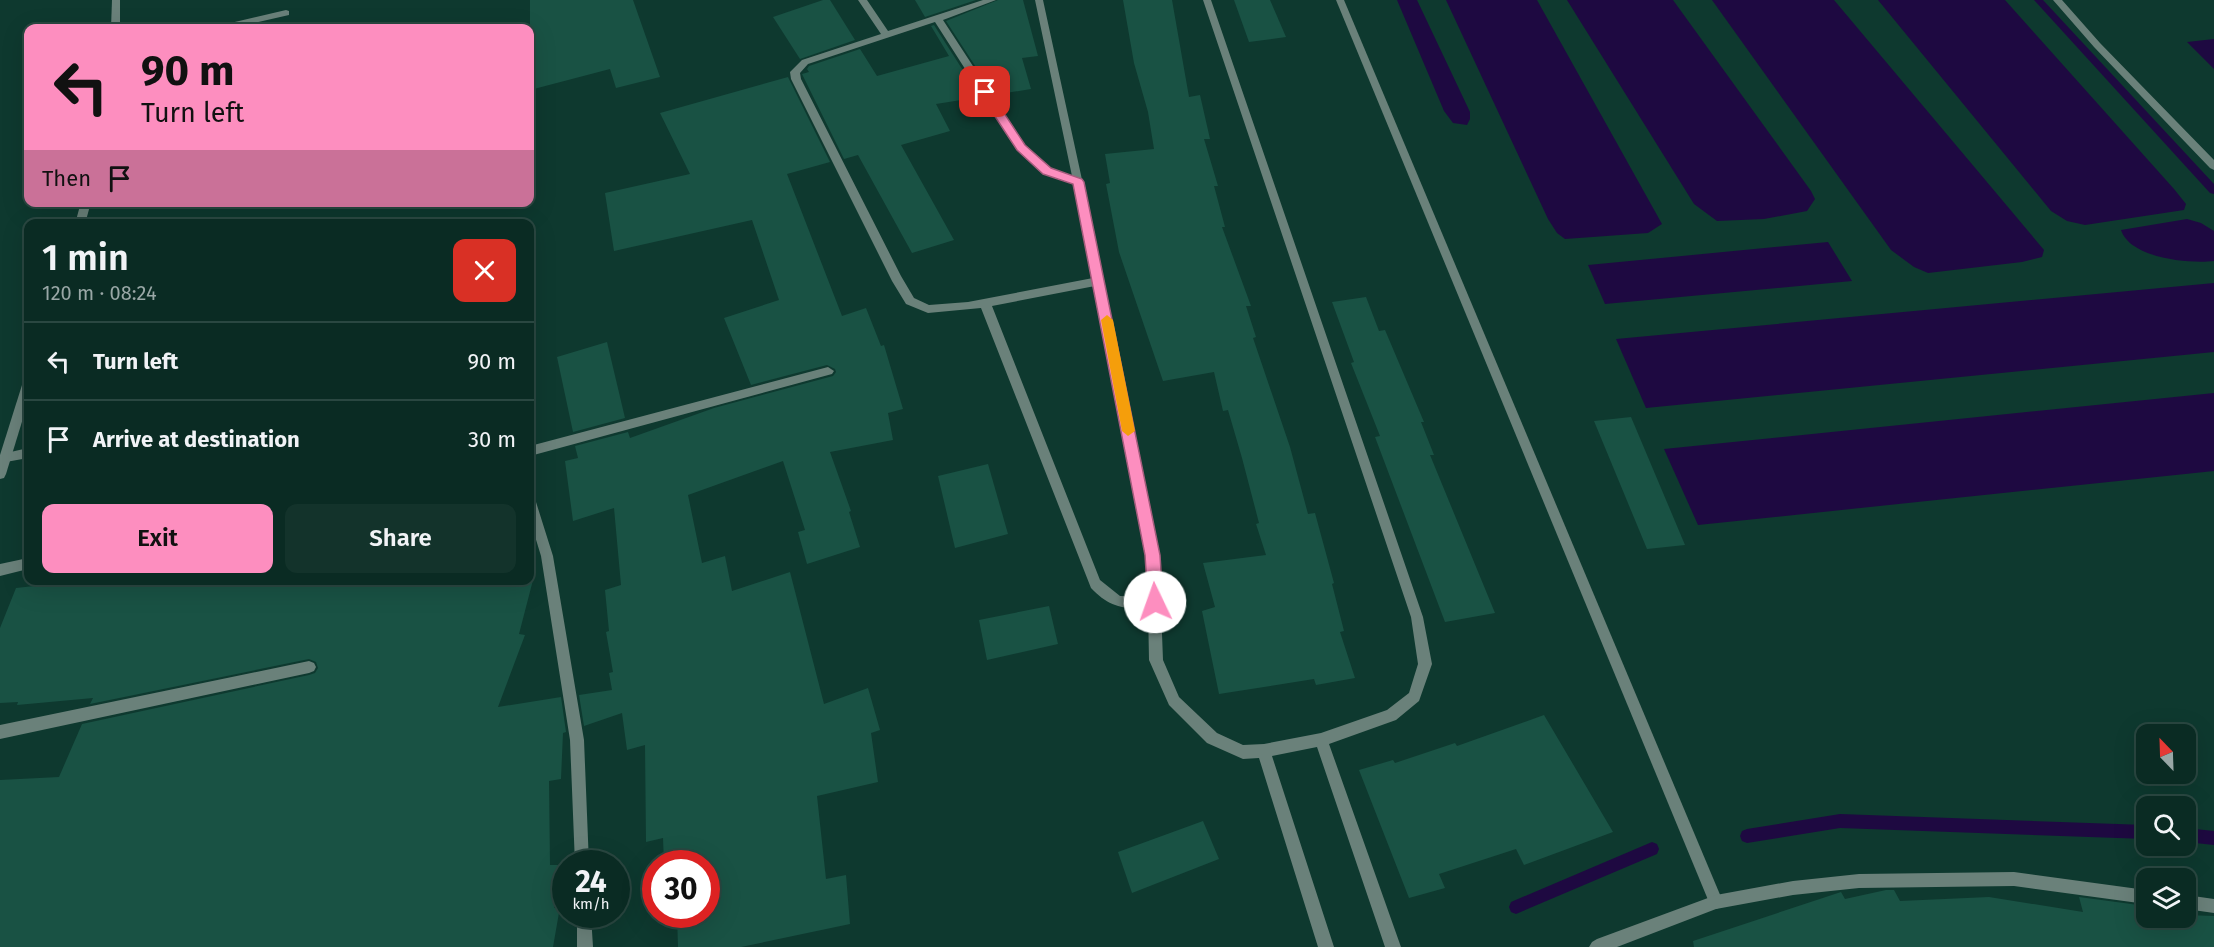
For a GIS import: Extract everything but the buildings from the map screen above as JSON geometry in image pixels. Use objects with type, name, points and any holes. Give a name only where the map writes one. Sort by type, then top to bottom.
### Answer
[{"type":"street","points":[[116,0],[116,24]]},
{"type":"street","points":[[862,0],[886,35]]},
{"type":"street","points":[[992,0],[805,62],[795,72],[796,79],[896,278],[910,301],[928,309],[985,303],[1099,281]]},
{"type":"street","points":[[1039,0],[1099,281],[1153,555],[1156,660],[1174,701],[1212,738],[1243,752],[1264,752],[1321,740],[1391,715],[1414,697],[1425,664],[1417,617],[1206,0]]},
{"type":"street","points":[[1340,0],[1716,902]]},
{"type":"street","points":[[2057,0],[2097,45],[2214,166]]},
{"type":"street","points":[[239,24],[286,13]]},
{"type":"street","points":[[937,18],[1021,148],[1047,171],[1078,182]]},
{"type":"street","points":[[985,303],[1095,584],[1110,600],[1124,604],[1155,602]]},
{"type":"street","points":[[534,450],[828,371]]},
{"type":"street","points":[[0,474],[24,398]]},
{"type":"street","points":[[6,457],[24,454]]},
{"type":"street","points":[[534,515],[547,556],[577,740],[581,850]]},
{"type":"street","points":[[0,570],[24,565]]},
{"type":"street","points":[[0,732],[309,667]]},
{"type":"street","points":[[1321,740],[1392,947]]},
{"type":"street","points":[[1264,752],[1326,947]]},
{"type":"street","points":[[1598,947],[1716,902],[1793,888],[1859,881],[2014,879],[2136,896]]},
{"type":"street","points":[[2196,903],[2214,906]]},
{"type":"street","points":[[584,928],[585,947]]},
{"type":"shaded area","points":[[1397,0],[1417,0],[1470,112],[1467,125],[1453,123],[1444,111]]},
{"type":"shaded area","points":[[1446,0],[1537,0],[1662,224],[1648,233],[1565,239],[1557,233],[1548,219]]},
{"type":"shaded area","points":[[1567,0],[1673,0],[1811,191],[1815,199],[1807,211],[1764,219],[1717,221],[1694,204]]},
{"type":"shaded area","points":[[1712,0],[1834,0],[2044,250],[2042,257],[2022,262],[1928,273],[1914,267],[1891,250]]},
{"type":"shaded area","points":[[1878,0],[2005,0],[2174,189],[2186,204],[2184,210],[2085,225],[2067,221],[2051,211]]},
{"type":"shaded area","points":[[2214,39],[2214,69],[2187,42]]},
{"type":"shaded area","points":[[2187,219],[2201,223],[2214,231],[2214,261],[2176,260],[2148,253],[2136,247],[2121,230]]},
{"type":"shaded area","points":[[1828,242],[1852,281],[1605,304],[1588,265]]},
{"type":"shaded area","points":[[2214,283],[2214,352],[1646,408],[1616,339]]},
{"type":"shaded area","points":[[2214,393],[2214,471],[1698,525],[1664,449]]},
{"type":"waterway","points":[[2038,0],[2214,190]]},
{"type":"waterway","points":[[1747,836],[1840,821],[2136,832]]},
{"type":"waterway","points":[[2196,836],[2214,838]]},
{"type":"waterway","points":[[1516,907],[1652,849]]},
{"type":"slow traffic","points":[[1107,320],[1128,431]]},
{"type":"route","points":[[985,92],[1021,148],[1047,171],[1078,182],[1153,555],[1155,602]]}]
